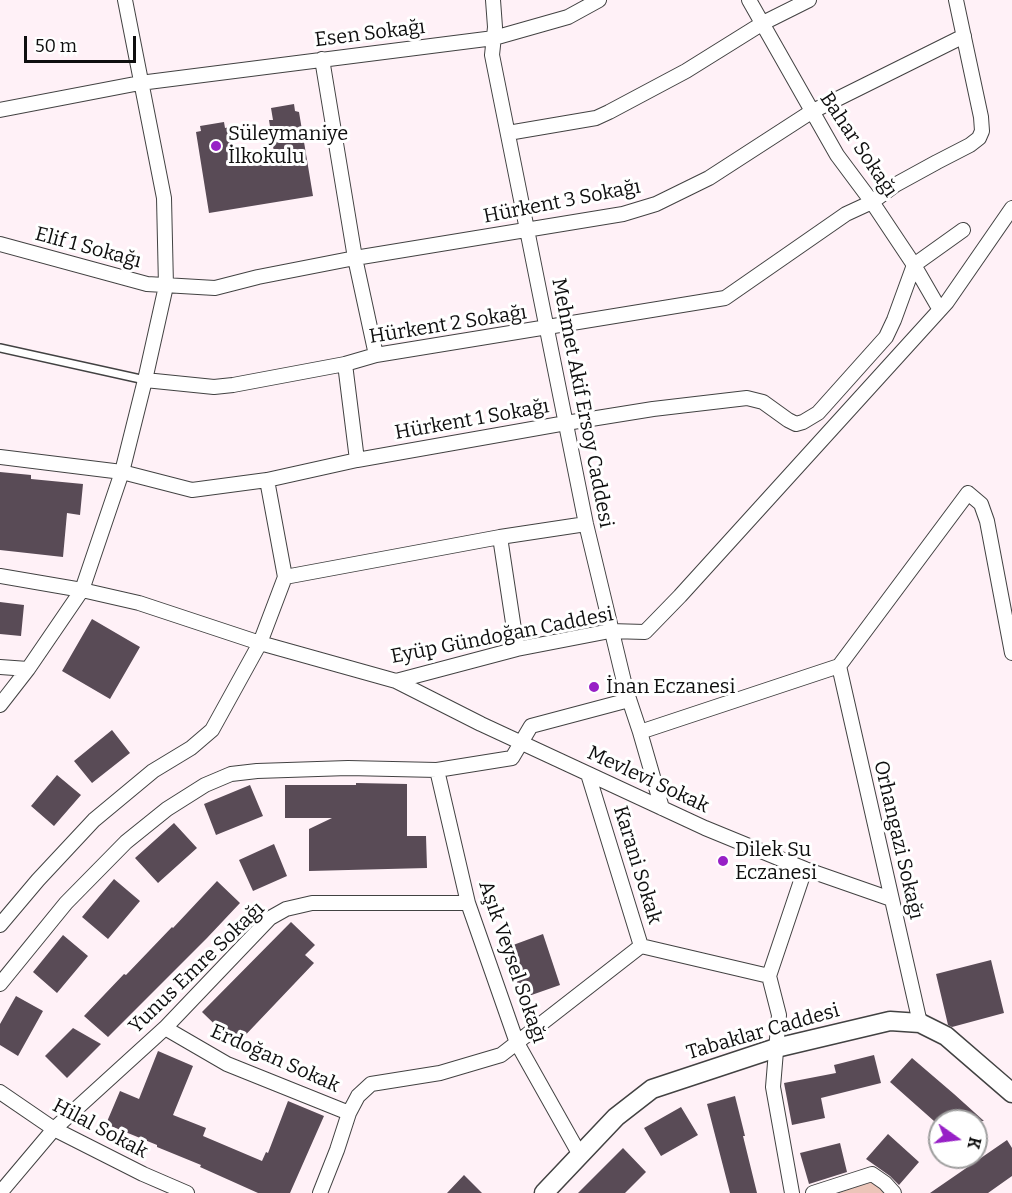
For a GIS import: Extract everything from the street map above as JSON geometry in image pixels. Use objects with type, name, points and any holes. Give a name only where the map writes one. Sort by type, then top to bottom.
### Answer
[{"type":"street","points":[[0,705],[28,669],[82,590],[122,472],[165,286],[164,198],[124,0]]},
{"type":"street","name":"Mehmet Akif Ersoy Caddesi","points":[[493,0],[492,55],[586,524],[610,631],[662,808]]},
{"type":"street","name":"Esen Sokağı","points":[[0,110],[140,83],[494,38],[568,17],[599,0]]},
{"type":"street","name":"Bahar Sokağı","points":[[749,0],[837,155],[914,265],[940,310]]},
{"type":"street","points":[[508,133],[596,118],[686,71],[763,23],[809,0]]},
{"type":"street","points":[[872,202],[895,185],[970,145],[979,138],[982,131],[956,0]]},
{"type":"street","name":"Hürkent 3 Sokağı","points":[[165,286],[215,288],[355,258],[623,214],[657,204],[709,178],[811,112],[964,36]]},
{"type":"street","points":[[322,59],[355,258],[376,355]]},
{"type":"street","name":"Hürkent 2 Sokağı","points":[[145,380],[214,387],[233,385],[345,364],[376,355],[725,298],[846,214],[872,202]]},
{"type":"street","name":"Eyüp Gündoğan Caddesi","points":[[0,576],[82,590],[139,603],[260,643],[396,681],[517,649],[610,631],[645,632],[940,310],[1012,208]]},
{"type":"street","points":[[914,265],[963,230]]},
{"type":"street","name":"Elif 1 Sokağı","points":[[0,244],[147,284],[165,286]]},
{"type":"street","name":"Hürkent 1 Sokağı","points":[[0,457],[122,472],[192,490],[267,480],[357,460],[566,423],[653,409],[747,398],[763,402],[777,414],[796,424],[810,419],[886,337],[914,265]]},
{"type":"street","points":[[345,364],[357,460]]},
{"type":"street","points":[[0,925],[94,820],[153,771],[191,748],[212,730],[260,643],[285,577],[267,480]]},
{"type":"street","points":[[640,732],[839,666],[968,493],[981,504],[987,521],[1012,654]]},
{"type":"street","points":[[285,577],[500,537],[586,524]]},
{"type":"street","points":[[500,537],[517,649]]},
{"type":"street","points":[[0,666],[28,669]]},
{"type":"street","name":"Orhangazi Sokağı","points":[[839,666],[920,1023]]},
{"type":"street","name":"Mevlevi Sokak","points":[[396,681],[481,724],[705,828],[805,869],[891,899]]},
{"type":"street","points":[[0,984],[66,903],[126,842],[167,809],[205,785],[231,774],[257,771],[348,768],[436,770],[512,759],[531,726],[629,700]]},
{"type":"street","name":"Aşık Veysel Sokağı","points":[[436,770],[468,903],[517,1043],[580,1155]]},
{"type":"street","name":"Karani Sokak","points":[[588,774],[641,946],[769,976]]},
{"type":"street","points":[[792,1193],[773,1087],[779,1015],[769,976],[805,869]]},
{"type":"street","name":"Yunus Emre Sokağı","points":[[0,1193],[54,1129],[165,1028],[270,918],[286,909],[312,903],[468,903]]},
{"type":"street","name":"Erdoğan Sokak","points":[[165,1028],[227,1064],[349,1113],[357,1095],[371,1084],[440,1073],[501,1055],[641,946]]},
{"type":"street","name":"Tabaklar Caddesi","points":[[544,1193],[616,1117],[652,1089],[777,1048],[890,1021],[920,1023],[946,1036],[1012,1094]]},
{"type":"street","name":"Hilal Sokak","points":[[0,1092],[54,1129],[143,1174],[187,1193]]},
{"type":"street","points":[[320,1193],[349,1113]]},
{"type":"street","points":[[813,1193],[872,1174],[894,1193]]},
{"type":"lane","points":[[0,348],[145,380]]},
{"type":"shaded area","points":[[873,1181],[889,1193],[839,1193]]},
{"type":"building","name":"Süleymaniye İlkokulu","points":[[294,104],[295,111],[299,112],[313,196],[209,213],[196,132],[201,131],[200,126],[224,122],[225,128],[230,127],[236,165],[275,159],[269,120],[273,120],[271,108]]},
{"type":"building","points":[[0,472],[31,475],[31,479],[83,484],[80,515],[67,513],[63,557],[0,550]]},
{"type":"building","points":[[0,602],[24,605],[21,636],[0,634]]},
{"type":"building","points":[[92,619],[140,647],[110,699],[62,671]]},
{"type":"building","points":[[112,730],[130,753],[92,783],[74,761]]},
{"type":"building","points":[[57,775],[81,795],[54,826],[31,806]]},
{"type":"building","points":[[356,783],[407,784],[407,836],[426,836],[427,868],[309,871],[309,829],[332,818],[285,818],[285,785],[356,785]]},
{"type":"building","points":[[250,785],[263,816],[216,835],[204,804]]},
{"type":"building","points":[[174,823],[197,848],[158,883],[135,858]]},
{"type":"building","points":[[274,844],[287,876],[253,891],[239,860]]},
{"type":"building","points":[[114,879],[140,901],[108,939],[82,917]]},
{"type":"building","points":[[217,881],[240,903],[108,1037],[84,1016]]},
{"type":"building","points":[[291,922],[315,945],[305,955],[314,963],[236,1045],[202,1012]]},
{"type":"building","points":[[543,934],[560,985],[523,998],[505,948]]},
{"type":"building","points":[[63,935],[88,956],[57,993],[33,972]]},
{"type":"building","points":[[991,960],[1004,1013],[952,1027],[948,1025],[936,974]]},
{"type":"building","points":[[16,996],[43,1011],[18,1056],[0,1045],[0,1024]]},
{"type":"building","points":[[73,1028],[101,1044],[67,1078],[45,1056]]},
{"type":"building","points":[[158,1051],[193,1066],[173,1115],[206,1128],[203,1136],[262,1161],[266,1152],[268,1153],[288,1101],[324,1116],[290,1193],[258,1193],[200,1167],[201,1165],[157,1147],[157,1145],[106,1124],[120,1091],[139,1099]]},
{"type":"building","points":[[874,1055],[881,1083],[821,1098],[825,1118],[792,1125],[784,1083],[836,1073],[834,1065]]},
{"type":"building","points":[[912,1058],[971,1109],[928,1109],[928,1116],[890,1082]]},
{"type":"building","points":[[735,1096],[757,1193],[730,1193],[707,1104]]},
{"type":"building","points":[[681,1107],[698,1135],[661,1156],[644,1128]]},
{"type":"building","points":[[888,1134],[919,1162],[899,1185],[866,1159]]},
{"type":"building","points":[[1007,1140],[1012,1148],[1012,1176],[988,1193],[930,1193],[965,1169],[988,1169],[988,1153]]},
{"type":"building","points":[[840,1143],[847,1172],[809,1184],[800,1153]]},
{"type":"building","points":[[623,1148],[646,1172],[625,1193],[578,1193]]},
{"type":"building","points":[[464,1175],[482,1193],[447,1193]]},
{"type":"place","name":"Süleymaniye İlkokulu","points":[[216,146]]},
{"type":"place","name":"İnan Eczanesi","points":[[594,687]]},
{"type":"place","name":"Dilek Su Eczanesi","points":[[723,861]]}]
